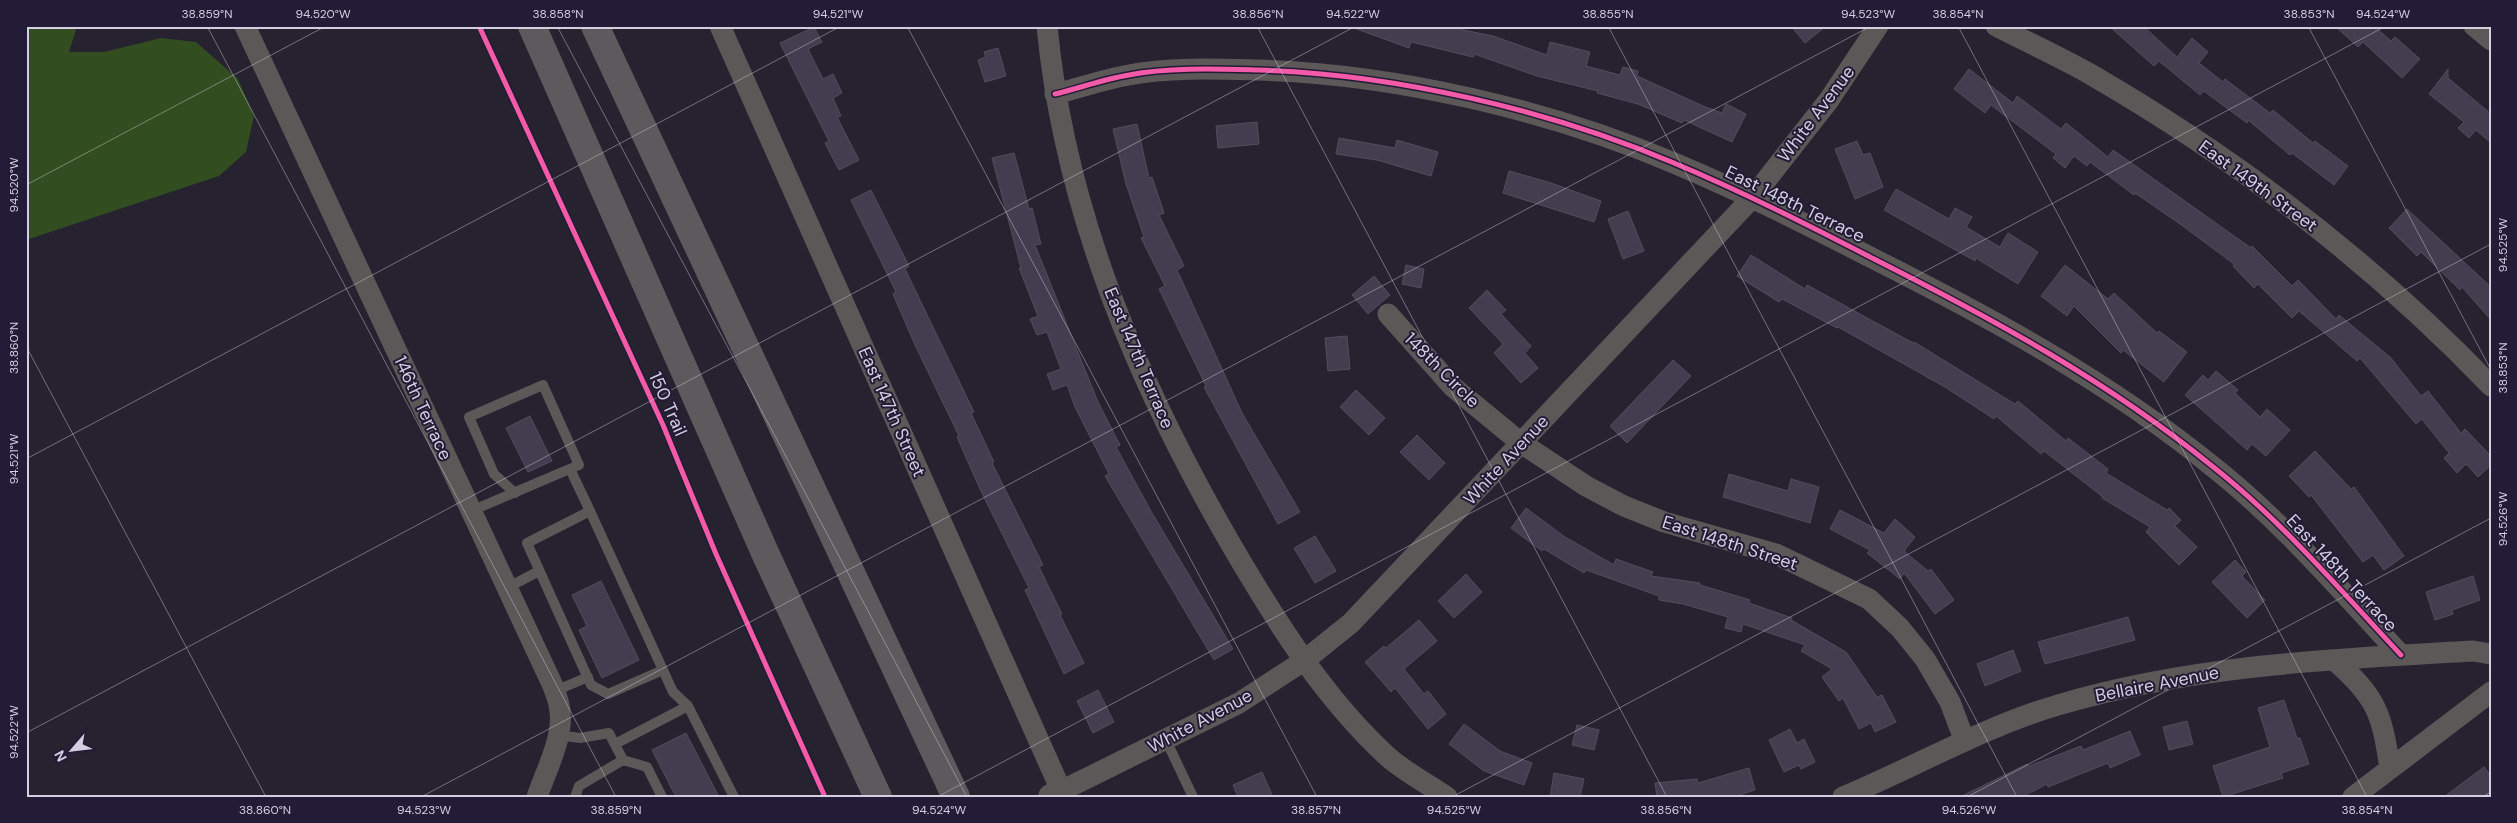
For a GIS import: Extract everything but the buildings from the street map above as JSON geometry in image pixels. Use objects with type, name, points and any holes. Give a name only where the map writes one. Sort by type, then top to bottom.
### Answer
[{"type":"main road","points":[[532,26],[766,555],[878,797]]},
{"type":"main road","points":[[596,26],[956,797]]},
{"type":"street","name":"146th Terrace","points":[[245,26],[555,691],[560,706],[557,735],[537,797]]},
{"type":"street","name":"East 147th Street","points":[[720,26],[1059,795]]},
{"type":"street","name":"East 147th Terrace","points":[[1047,26],[1055,94],[1068,163],[1113,302],[1137,363],[1210,510],[1279,624],[1305,660]]},
{"type":"street","name":"White Avenue","points":[[1059,795],[1239,704],[1305,660],[1351,623],[1753,197],[1829,100],[1878,26]]},
{"type":"street","name":"East 149th Street","points":[[1996,26],[2090,74],[2206,148],[2299,213],[2365,266],[2449,343],[2491,386]]},
{"type":"street","points":[[2474,26],[2491,40]]},
{"type":"street","name":"East 148th Terrace","points":[[1055,94],[1131,74],[1214,69],[1296,71],[1379,81],[1483,102],[1578,128],[1670,161],[1753,197],[1965,305],[2080,371],[2149,417],[2215,468],[2277,523],[2401,655]]},
{"type":"street","name":"148th Circle","points":[[1388,314],[1453,387],[1522,443]]},
{"type":"street","name":"East 148th Street","points":[[1522,443],[1586,486],[1624,506],[1664,522],[1776,554],[1869,598],[1900,628],[1925,659],[1950,702],[1964,739]]},
{"type":"street","name":"Bellaire Avenue","points":[[1843,797],[1964,739],[2057,705],[2144,683],[2249,667],[2473,651],[2491,654]]},
{"type":"street","points":[[1305,660],[1325,688],[1356,725],[1390,758],[1447,797]]},
{"type":"street","points":[[2334,660],[2358,681],[2376,706],[2385,737],[2390,769]]},
{"type":"street","points":[[2353,797],[2491,692]]},
{"type":"lane","points":[[471,512],[579,465],[543,385],[469,417],[494,474],[515,492]]},
{"type":"lane","points":[[570,469],[673,692],[688,706],[734,797]]},
{"type":"lane","points":[[590,510],[527,543],[591,685],[608,694],[663,670]]},
{"type":"lane","points":[[507,588],[539,571]]},
{"type":"lane","points":[[555,691],[588,677]]},
{"type":"lane","points":[[615,744],[688,706]]},
{"type":"lane","points":[[557,735],[580,738],[609,733],[623,760]]},
{"type":"lane","points":[[1166,740],[1191,796]]},
{"type":"lane","points":[[575,797],[579,786],[623,760],[647,767],[662,797]]},
{"type":"green space","points":[[26,26],[77,26],[69,52],[104,52],[161,38],[196,42],[238,79],[254,116],[246,152],[219,176],[26,240]]},
{"type":"cycle path","name":"150 Trail","points":[[479,26],[663,425],[716,554],[825,797]]},
{"type":"cycle path","points":[[1055,94],[1101,81],[1144,72],[1211,69],[1311,73],[1417,87],[1524,111],[1626,144],[1674,163],[1775,209],[1963,305],[2091,379],[2173,435],[2238,487],[2310,557],[2401,655]]}]
